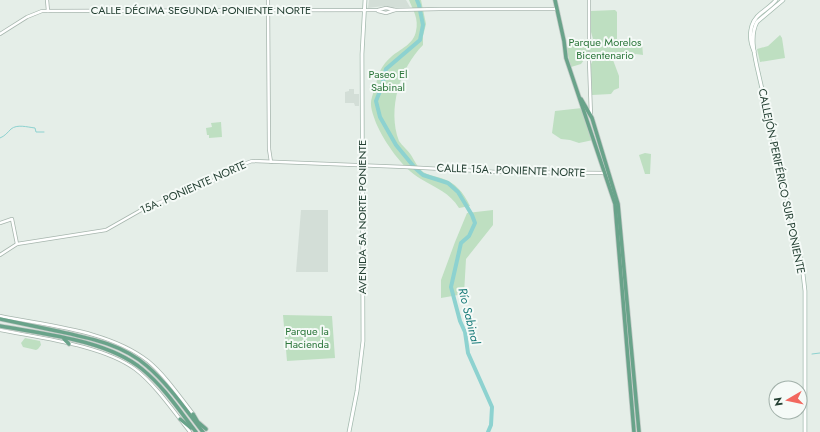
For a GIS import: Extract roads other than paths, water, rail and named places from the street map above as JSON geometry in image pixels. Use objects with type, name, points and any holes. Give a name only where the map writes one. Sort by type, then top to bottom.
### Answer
[{"type":"main road","name":"AVENIDA 5A NORTE PONIENTE","points":[[349,432],[358,391],[363,341],[362,54],[365,0]]},
{"type":"main road","points":[[555,0],[566,58],[614,204],[634,432]]},
{"type":"main road","name":"CALLEJÓN PERIFÉRICO SUR PONIENTE","points":[[776,0],[760,14],[751,25],[751,38],[802,265],[805,291],[805,432]]},
{"type":"main road","points":[[754,50],[753,38],[755,26],[761,17],[783,0]]},
{"type":"main road","points":[[578,94],[592,118],[618,204],[639,432]]},
{"type":"main road","points":[[0,318],[21,324],[86,337],[120,348],[135,357],[158,376],[205,431]]},
{"type":"main road","points":[[20,330],[21,324]]},
{"type":"main road","points":[[0,326],[63,338],[101,347],[117,353],[142,369],[164,390],[196,432]]},
{"type":"main road","points":[[63,338],[69,344]]},
{"type":"main road","points":[[192,415],[205,431]]},
{"type":"main road","points":[[185,418],[190,432]]},
{"type":"main road","points":[[180,419],[196,432]]},
{"type":"street","points":[[47,0],[48,11]]},
{"type":"street","points":[[268,0],[269,149],[271,162]]},
{"type":"street","points":[[589,0],[589,40]]},
{"type":"street","name":"CALLE DÉCIMA SEGUNDA PONIENTE NORTE","points":[[0,34],[37,12],[48,11],[378,10],[386,13],[395,10],[557,9]]},
{"type":"street","points":[[589,61],[592,118]]},
{"type":"street","name":"15A. PONIENTE NORTE","points":[[0,255],[17,244],[106,230],[143,209],[204,185],[233,171],[236,167],[252,161],[418,167]]},
{"type":"street","name":"CALLE 15A. PONIENTE NORTE","points":[[418,167],[497,172],[609,174]]},
{"type":"street","points":[[0,223],[12,219],[17,244]]},
{"type":"street","points":[[0,318],[87,333],[122,345],[137,354],[161,374],[192,415]]},
{"type":"street","points":[[0,330],[98,351],[120,360],[146,378],[190,432]]},
{"type":"waterway","name":"Río Sabinal","points":[[417,0],[423,25],[420,40],[386,69],[382,86],[376,101],[380,117],[396,145],[415,168],[423,175],[448,183],[458,192],[472,215],[475,223],[469,236],[461,243],[451,287],[460,321],[465,332],[468,353],[492,407],[491,425],[488,432]]},
{"type":"waterway","points":[[0,138],[13,127],[22,126],[35,128],[36,132],[44,132]]},
{"type":"waterway","points":[[812,354],[820,353]]},
{"type":"tunnel","points":[[589,40],[589,61]]},
{"type":"park label","name":"Parque Morelos Bicentenario","points":[[605,48]]},
{"type":"park label","name":"Paseo El Sabinal","points":[[388,80]]},
{"type":"park label","name":"Parque la Hacienda","points":[[307,337]]}]
